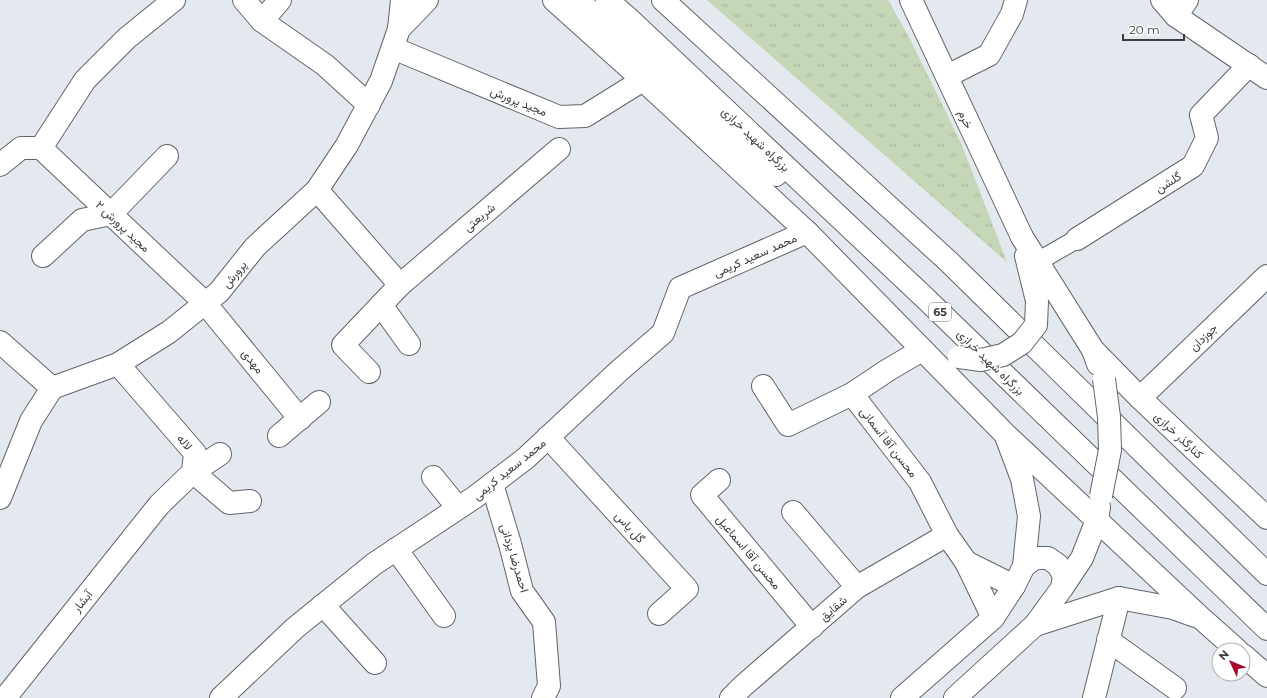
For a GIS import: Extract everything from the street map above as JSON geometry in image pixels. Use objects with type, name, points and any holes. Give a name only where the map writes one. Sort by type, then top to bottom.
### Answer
[{"type":"main road","points":[[0,165],[21,148],[41,148],[85,80],[127,38],[174,0]]},
{"type":"main road","points":[[244,0],[262,21],[325,65],[369,104]]},
{"type":"main road","points":[[262,21],[280,0]]},
{"type":"main road","points":[[396,38],[402,0]]},
{"type":"main road","name":"پرورش","points":[[52,388],[118,364],[169,332],[218,292],[255,247],[317,190],[347,145],[381,81],[396,38],[427,0]]},
{"type":"main road","points":[[554,0],[808,232],[1005,434],[1228,642]]},
{"type":"main road","points":[[578,0],[666,81],[759,162],[885,261]]},
{"type":"main road","name":"بزرگراه شهید خرازی","points":[[607,0],[885,261],[1267,629]]},
{"type":"main road","points":[[663,0],[948,261],[1267,574]]},
{"type":"main road","name":"خرم","points":[[911,0],[1022,237]]},
{"type":"main road","points":[[946,76],[989,55],[1012,14],[1016,0]]},
{"type":"main road","points":[[1162,0],[1181,8],[1248,65],[1267,78]]},
{"type":"main road","name":"مجید پرورش","points":[[396,38],[559,117],[585,116],[643,80]]},
{"type":"main road","name":"گلشن","points":[[1077,239],[1193,166],[1207,138],[1202,115],[1248,65]]},
{"type":"main road","name":"مجید پرورش ۲","points":[[41,148],[205,303]]},
{"type":"main road","name":"شریعتی","points":[[369,372],[343,345],[400,285],[559,149]]},
{"type":"main road","points":[[42,256],[82,220],[111,214],[167,156]]},
{"type":"main road","points":[[317,190],[400,285]]},
{"type":"main road","name":"محمد سعید کریمی","points":[[221,698],[295,628],[374,564],[458,508],[526,458],[620,370],[663,333],[680,288],[808,232]]},
{"type":"main road","points":[[955,698],[1034,625],[1062,588],[1082,558],[1097,520],[1110,450],[1109,417],[1104,379],[1093,350],[1022,237]]},
{"type":"main road","points":[[922,350],[981,360],[1004,355],[1022,343],[1036,324],[1037,301],[1022,237]]},
{"type":"main road","name":"جوزدان","points":[[1140,398],[1267,276]]},
{"type":"main road","name":"مهدی","points":[[205,303],[300,419]]},
{"type":"main road","points":[[381,305],[409,344]]},
{"type":"main road","points":[[0,342],[52,388],[31,422],[0,498]]},
{"type":"main road","name":"محسن آقا آسمانی","points":[[922,350],[852,394],[920,482],[947,534],[966,562],[992,618]]},
{"type":"main road","name":"کنارگذر خرازی","points":[[1093,350],[1140,398],[1267,518]]},
{"type":"main road","name":"لاله","points":[[118,364],[195,453],[193,472]]},
{"type":"main road","points":[[763,386],[788,425],[852,394]]},
{"type":"main road","points":[[279,436],[319,402]]},
{"type":"main road","points":[[902,698],[992,618],[1014,586],[1024,566],[1029,516],[1022,478],[1005,434]]},
{"type":"main road","name":"گل یاس","points":[[548,437],[687,589],[660,614]]},
{"type":"main road","name":"آبشار","points":[[5,698],[159,505],[193,472],[220,454]]},
{"type":"main road","points":[[193,472],[229,503],[250,501]]},
{"type":"main road","points":[[433,477],[458,508]]},
{"type":"main road","name":"محسن آقا اسماعیل","points":[[719,480],[702,495],[812,627]]},
{"type":"main road","name":"احمدرضا یزدانی","points":[[492,484],[522,591],[544,622],[549,686],[542,698]]},
{"type":"main road","points":[[793,512],[857,587]]},
{"type":"main road","name":"شقایق","points":[[731,698],[857,587],[947,534]]},
{"type":"main road","points":[[396,549],[444,616]]},
{"type":"main road","points":[[1024,566],[1035,558],[1048,558],[1058,565],[1064,576],[1062,588]]},
{"type":"main road","points":[[966,562],[1014,586]]},
{"type":"main road","points":[[1034,625],[1119,598],[1173,608],[1201,618]]},
{"type":"main road","points":[[1094,698],[1119,598]]},
{"type":"main road","points":[[323,605],[375,663]]},
{"type":"main road","points":[[1108,640],[1175,688]]},
{"type":"main road","points":[[1251,662],[1267,676]]},
{"type":"street","name":"گلشن","points":[[1037,262],[1077,239]]},
{"type":"green space","points":[[707,0],[888,0],[909,37],[961,143],[1007,262]]}]
